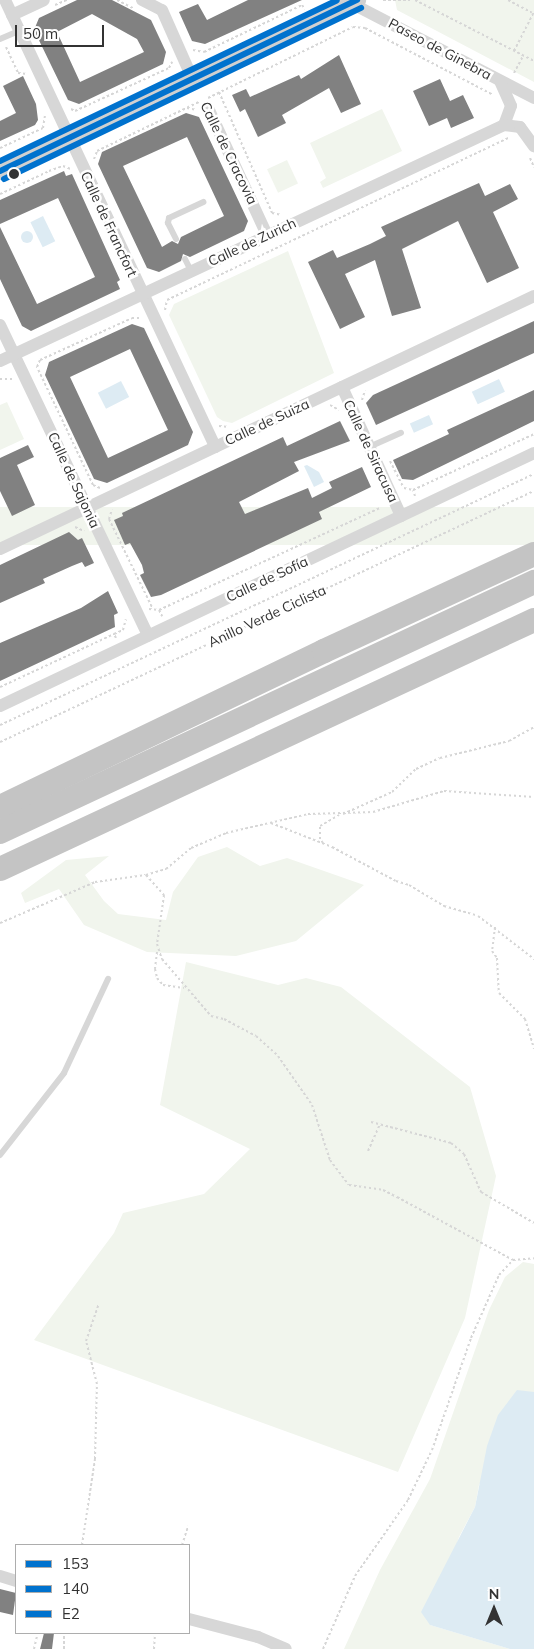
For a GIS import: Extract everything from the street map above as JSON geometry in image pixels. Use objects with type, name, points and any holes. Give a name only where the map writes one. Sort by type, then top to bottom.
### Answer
[{"type":"highway","points":[[0,807],[390,620],[534,554]]},
{"type":"highway","points":[[0,832],[534,582]]},
{"type":"highway","points":[[194,741],[390,620]]},
{"type":"highway","points":[[0,869],[534,620]]},
{"type":"highway","points":[[0,881],[126,811]]},
{"type":"street","name":"Calle de Francfort","points":[[5,0],[68,139],[215,447]]},
{"type":"street","points":[[0,171],[312,24],[352,1]]},
{"type":"street","name":"Paseo de Ginebra","points":[[352,1],[373,14],[534,98]]},
{"type":"street","points":[[12,15],[47,4]]},
{"type":"street","points":[[141,6],[162,10],[194,80]]},
{"type":"street","points":[[500,81],[511,106],[504,125],[520,127],[531,150]]},
{"type":"street","name":"Calle de Cracovia","points":[[204,110],[268,235]]},
{"type":"street","name":"Calle de Zurich","points":[[0,361],[142,294],[188,265],[268,235],[504,125]]},
{"type":"street","name":"Calle de Suiza","points":[[0,548],[534,296]]},
{"type":"street","name":"Calle de Sajonia","points":[[0,325],[148,635]]},
{"type":"street","name":"Calle de Siracusa","points":[[342,387],[401,516]]},
{"type":"street","name":"Calle de Sofía","points":[[0,706],[534,453]]},
{"type":"street","points":[[0,1576],[15,1581]]},
{"type":"street","points":[[190,1619],[258,1637],[286,1649]]},
{"type":"lane","points":[[1,38],[19,31]]},
{"type":"lane","points":[[176,239],[168,223],[169,218],[203,202]]},
{"type":"lane","points":[[369,448],[401,433]]},
{"type":"lane","points":[[0,1155],[23,1122],[40,1108],[64,1073],[108,979]]},
{"type":"path","points":[[47,4],[67,0]]},
{"type":"path","points":[[117,0],[141,6]]},
{"type":"path","points":[[0,148],[44,128],[44,110],[53,105],[64,100],[68,108],[75,111],[169,68],[173,58],[170,50],[189,42],[192,49],[204,52],[302,5],[304,0]]},
{"type":"path","points":[[382,0],[410,0]]},
{"type":"path","points":[[415,0],[534,61]]},
{"type":"path","points":[[508,0],[534,13],[514,51]]},
{"type":"path","points":[[302,5],[321,43]]},
{"type":"path","points":[[365,28],[373,14]]},
{"type":"path","points":[[93,161],[97,150],[353,27],[365,28],[500,98]]},
{"type":"path","points":[[1,38],[18,73],[28,74]]},
{"type":"path","points":[[513,74],[523,56]]},
{"type":"path","points":[[219,92],[272,213],[284,216],[294,240]]},
{"type":"path","points":[[186,108],[204,110]]},
{"type":"path","points":[[167,316],[167,300],[510,137],[504,125]]},
{"type":"path","points":[[531,150],[534,167]]},
{"type":"path","points":[[0,194],[63,166],[72,170]]},
{"type":"path","points":[[109,484],[100,488],[94,485],[37,367],[40,360],[132,318],[142,318]]},
{"type":"path","points":[[208,431],[218,426],[229,428],[238,424]]},
{"type":"path","points":[[428,523],[413,490],[534,434]]},
{"type":"path","points":[[0,725],[534,474]]},
{"type":"path","points":[[79,492],[94,485]]},
{"type":"path","name":"Anillo Verde Ciclista","points":[[0,742],[534,490]]},
{"type":"path","points":[[159,610],[380,508]]},
{"type":"path","points":[[109,519],[152,607]]},
{"type":"path","points":[[66,529],[75,527],[84,531],[88,540]]},
{"type":"path","points":[[122,610],[126,619]]},
{"type":"path","points":[[0,687],[114,634]]},
{"type":"path","points":[[325,845],[320,839],[320,826],[341,814],[392,792],[416,769],[440,758],[509,741],[534,727]]},
{"type":"path","points":[[0,923],[48,905],[95,882],[146,875],[166,869],[192,848],[226,833],[308,814],[373,812],[444,791],[534,797]]},
{"type":"path","points":[[271,823],[325,845],[396,881],[410,885],[444,906],[469,912],[494,927],[534,959]]},
{"type":"path","points":[[146,875],[164,895],[155,969],[157,978],[163,985],[184,988]]},
{"type":"path","points":[[494,927],[492,951],[497,958],[499,993],[525,1019],[534,1049]]},
{"type":"path","points":[[157,952],[184,988],[211,1016],[231,1022],[256,1036],[278,1056],[312,1105],[330,1160],[349,1185],[383,1190],[397,1196],[513,1260],[534,1258]]},
{"type":"path","points":[[371,1122],[451,1143],[464,1154],[481,1192],[534,1222]]},
{"type":"path","points":[[368,1151],[380,1124]]},
{"type":"path","points":[[323,1649],[355,1576],[408,1500],[432,1450],[470,1338],[499,1276],[513,1260]]},
{"type":"path","points":[[82,1544],[95,1459],[97,1384],[86,1341],[99,1304]]},
{"type":"path","points":[[182,1544],[188,1526]]},
{"type":"path","points":[[64,1634],[64,1649]]},
{"type":"path","points":[[154,1649],[155,1634]]},
{"type":"path","points":[[34,1649],[37,1636]]},
{"type":"shaded area","points":[[395,0],[534,0],[534,82],[397,10]]},
{"type":"shaded area","points":[[382,109],[402,151],[323,188],[320,182],[326,178],[310,143]]},
{"type":"shaded area","points":[[287,160],[298,184],[278,193],[267,169]]},
{"type":"shaded area","points":[[43,216],[55,241],[43,247],[30,222]]},
{"type":"shaded area","points":[[27,231],[33,237],[27,243],[21,237]]},
{"type":"shaded area","points":[[288,251],[334,373],[232,423],[223,421],[217,417],[169,315],[174,304]]},
{"type":"shaded area","points":[[499,379],[505,392],[478,404],[472,392]]},
{"type":"shaded area","points":[[121,381],[129,397],[106,409],[98,393]]},
{"type":"shaded area","points":[[7,402],[24,439],[0,450],[0,405]]},
{"type":"shaded area","points":[[429,415],[433,424],[414,433],[410,424]]},
{"type":"shaded area","points":[[307,465],[319,472],[324,482],[314,487],[304,466]]},
{"type":"shaded area","points":[[0,507],[534,507],[534,545],[0,545]]},
{"type":"shaded area","points":[[227,847],[260,866],[287,858],[364,885],[296,941],[236,956],[147,952],[84,925],[59,889],[25,903],[21,893],[66,860],[109,856],[85,875],[104,901],[118,914],[166,920],[173,892],[198,857]]},
{"type":"shaded area","points":[[186,962],[278,985],[306,978],[341,987],[470,1087],[496,1176],[465,1318],[398,1472],[34,1340],[114,1233],[123,1213],[204,1194],[250,1149],[160,1105]]},
{"type":"shaded area","points":[[523,1262],[534,1264],[534,1392],[479,1485],[475,1507],[459,1537],[430,1625],[510,1649],[344,1649],[380,1570],[430,1479],[489,1310],[505,1277]]},
{"type":"shaded area","points":[[517,1390],[534,1392],[534,1649],[510,1649],[430,1625],[421,1612],[475,1507],[487,1446],[498,1415]]},
{"type":"building","points":[[77,0],[112,0],[151,20],[166,52],[163,64],[79,104],[68,100],[34,30],[39,18]],"holes":[[[92,14],[137,39],[144,52],[80,82],[57,32]]]},
{"type":"building","points":[[248,0],[302,0],[205,44],[192,41],[179,12],[198,4],[207,20]]},
{"type":"building","points":[[339,55],[361,104],[341,113],[329,88],[282,115],[286,123],[258,137],[245,109],[240,112],[232,95],[246,89],[250,97],[299,75],[301,79]]},
{"type":"building","points":[[23,76],[36,104],[38,120],[35,125],[0,141],[0,121],[16,113],[3,86]]},
{"type":"building","points":[[440,79],[450,101],[463,95],[474,118],[451,128],[447,118],[429,126],[413,91]]},
{"type":"building","points":[[186,113],[199,117],[248,221],[244,231],[190,257],[183,254],[181,261],[159,272],[147,268],[98,164],[102,152]],"holes":[[[187,137],[224,216],[181,237],[178,244],[172,241],[162,247],[123,166]]]},
{"type":"building","points":[[64,171],[66,176],[72,174],[120,280],[117,282],[120,289],[31,331],[22,326],[0,279],[0,227],[37,304],[95,277],[58,198],[0,224],[0,200]]},
{"type":"building","points":[[479,183],[485,196],[510,184],[518,199],[493,212],[519,268],[487,283],[458,221],[402,249],[421,308],[392,316],[375,260],[345,274],[365,317],[340,329],[308,262],[333,250],[337,258],[370,244],[386,236],[381,227]]},
{"type":"building","points":[[534,321],[534,353],[376,425],[366,403],[373,395]]},
{"type":"building","points":[[132,324],[144,328],[193,432],[188,445],[107,483],[94,479],[45,375],[49,362]],"holes":[[[130,349],[168,430],[108,458],[70,377]]]},
{"type":"building","points":[[534,390],[534,421],[413,480],[402,479],[393,460],[449,434],[447,430]]},
{"type":"building","points":[[340,421],[350,441],[294,462],[299,471],[239,502],[245,514],[308,488],[312,498],[332,488],[329,482],[362,467],[371,487],[319,512],[322,519],[161,595],[151,597],[140,575],[144,573],[142,565],[130,543],[125,545],[114,520],[123,516],[122,513],[283,437],[287,446]]},
{"type":"building","points":[[28,445],[34,457],[17,465],[35,505],[12,516],[0,491],[0,458]]},
{"type":"building","points":[[69,532],[78,540],[82,538],[94,563],[85,567],[82,562],[72,566],[43,579],[45,583],[0,603],[0,565]]},
{"type":"building","points":[[108,591],[118,613],[114,615],[115,627],[0,681],[0,643],[81,608]]},
{"type":"building","points":[[0,1589],[15,1593],[13,1615],[0,1612]]},
{"type":"building","points":[[44,1634],[54,1634],[52,1649],[40,1649]]},
{"type":"transit line","name":"E2","points":[[0,161],[337,0]]},
{"type":"transit line","name":"153","points":[[0,171],[357,0]]},
{"type":"transit line","name":"140","points":[[4,179],[361,8]]}]
